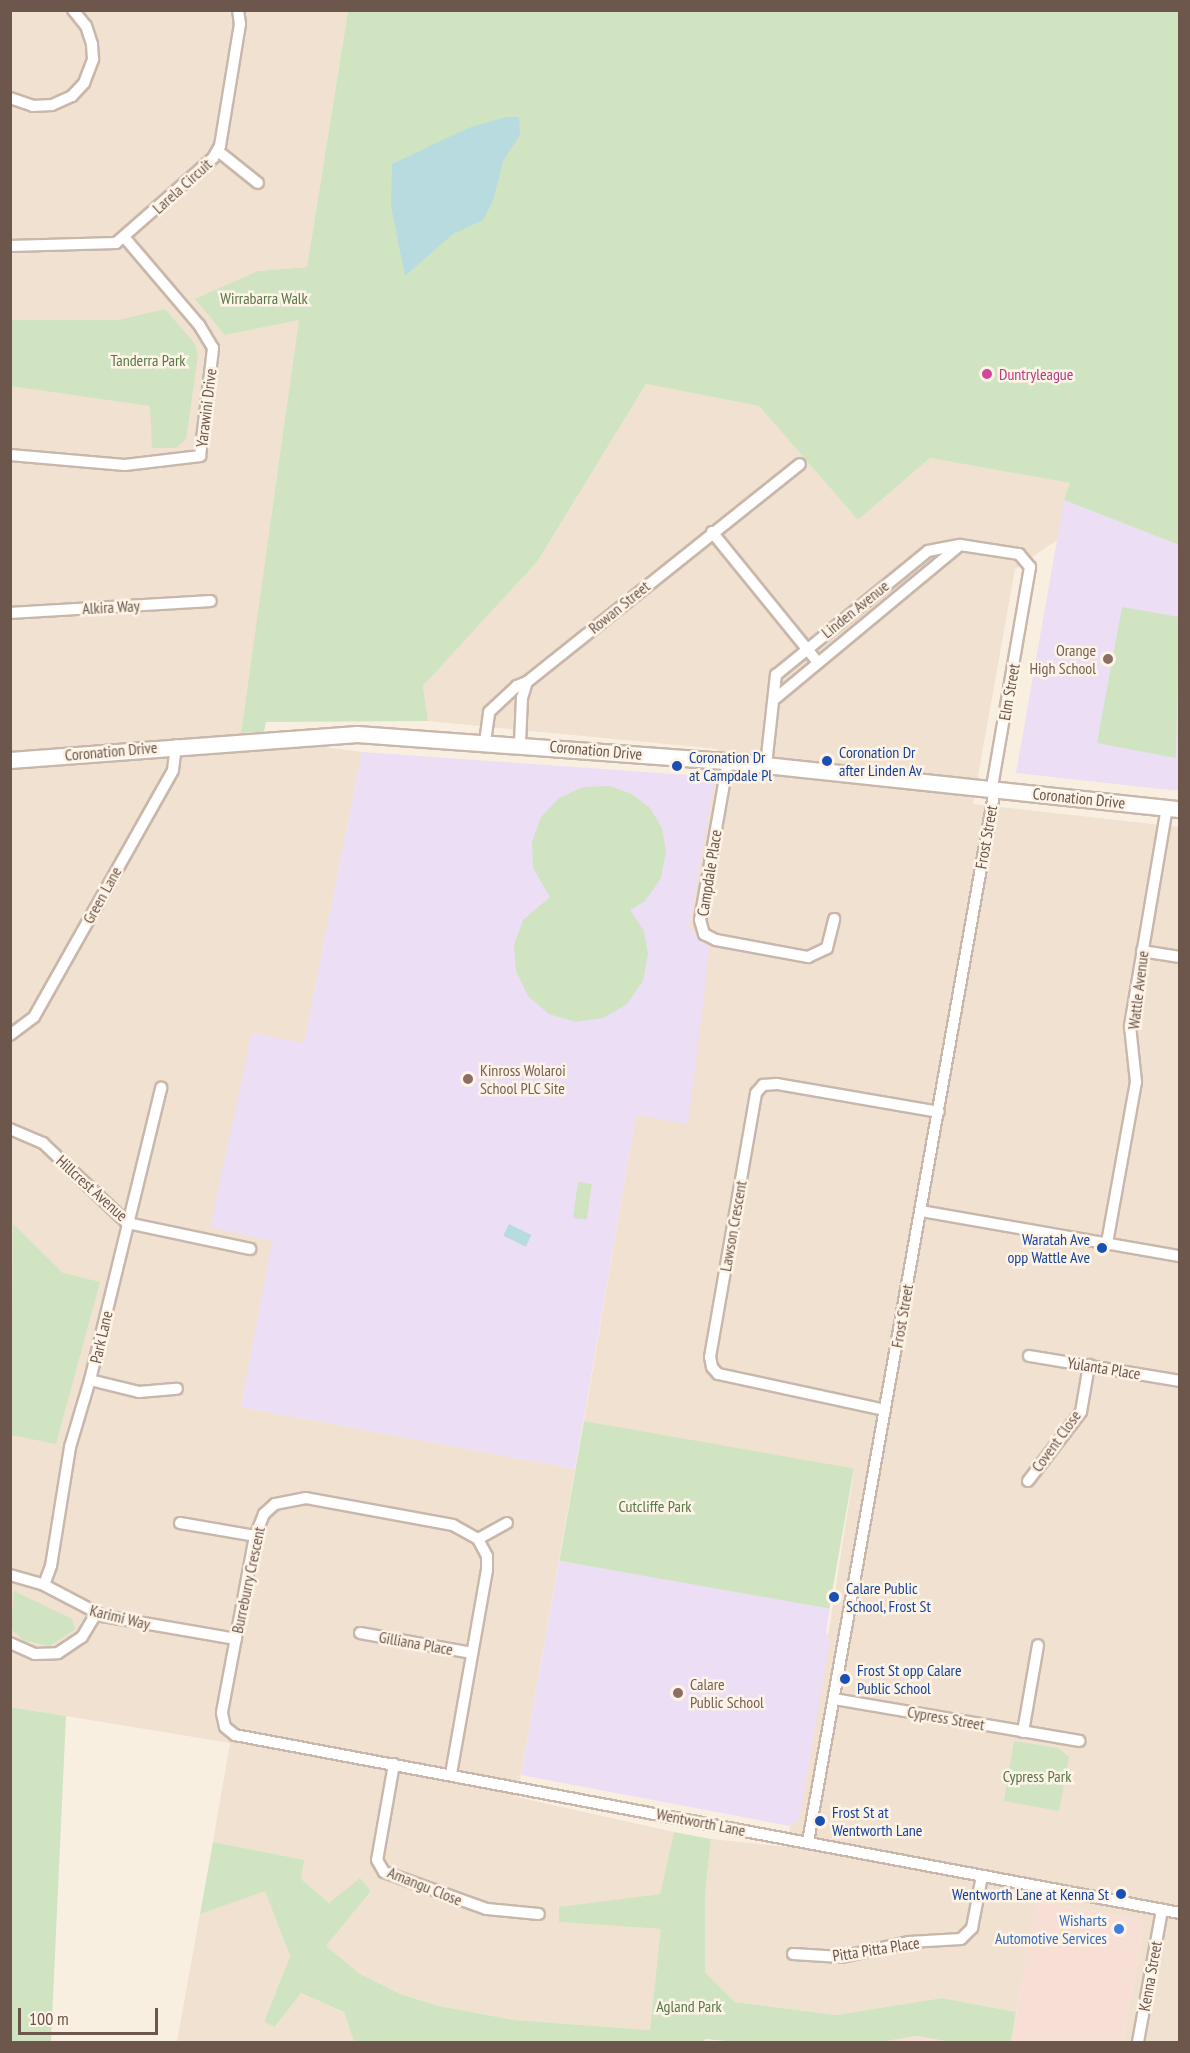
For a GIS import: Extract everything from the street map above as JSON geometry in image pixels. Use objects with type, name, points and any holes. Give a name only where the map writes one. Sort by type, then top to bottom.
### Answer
[{"type":"main road","name":"Coronation Drive","points":[[10,760],[176,745],[357,734],[520,743],[728,761],[1173,808]]},
{"type":"street","points":[[10,99],[33,106],[52,105],[72,96],[84,83],[93,59],[92,44],[86,26],[73,10]]},
{"type":"street","name":"Larela Circuit","points":[[10,246],[104,246],[125,238],[218,151],[240,24],[238,10]]},
{"type":"street","points":[[218,151],[258,183]]},
{"type":"street","name":"Yarawini Drive","points":[[10,455],[125,465],[200,456],[213,348],[199,325],[125,238]]},
{"type":"street","name":"Rowan Street","points":[[485,742],[489,712],[518,686],[527,682],[800,464]]},
{"type":"street","points":[[712,532],[817,661]]},
{"type":"street","name":"Linden Avenue","points":[[776,698],[817,661],[960,545]]},
{"type":"street","name":"Linden Avenue","points":[[766,765],[776,698],[776,675],[928,551],[960,545],[1019,554],[1028,561]]},
{"type":"street","name":"Elm Street","points":[[993,788],[1030,572],[1028,561]]},
{"type":"street","name":"Alkira Way","points":[[10,613],[211,601]]},
{"type":"street","points":[[520,743],[522,698],[527,682]]},
{"type":"street","name":"Green Lane","points":[[10,1035],[34,1017],[173,770],[176,745]]},
{"type":"street","name":"Campdale Place","points":[[728,761],[700,920],[704,934],[716,940],[808,957],[827,948],[834,919]]},
{"type":"street","name":"Frost Street","points":[[808,1842],[939,1112],[993,788]]},
{"type":"street","name":"Wattle Avenue","points":[[1107,1243],[1136,1082],[1130,1026],[1173,808]]},
{"type":"street","points":[[1143,951],[1179,957]]},
{"type":"street","name":"Lawson Crescent","points":[[885,1410],[718,1374],[712,1367],[710,1357],[756,1093],[763,1085],[777,1084],[939,1112]]},
{"type":"street","name":"Park Lane","points":[[44,1585],[51,1566],[70,1447],[90,1380],[161,1088]]},
{"type":"street","name":"Hillcrest Avenue","points":[[10,1129],[43,1143],[127,1223],[250,1249]]},
{"type":"street","points":[[921,1211],[1179,1256]]},
{"type":"street","name":"Yulanta Place","points":[[1029,1356],[1179,1381]]},
{"type":"street","name":"Covent Close","points":[[1028,1481],[1081,1412],[1089,1365]]},
{"type":"street","points":[[90,1380],[139,1392],[177,1389]]},
{"type":"street","name":"Burreburry Crescent","points":[[225,1727],[222,1713],[255,1536],[269,1509],[297,1498],[453,1525],[478,1539]]},
{"type":"street","points":[[180,1523],[255,1536]]},
{"type":"street","points":[[451,1774],[487,1563],[478,1539],[507,1523]]},
{"type":"street","name":"Karimi Way","points":[[10,1575],[44,1585],[96,1614],[236,1639]]},
{"type":"street","points":[[10,1642],[36,1654],[58,1653],[82,1637],[96,1614]]},
{"type":"street","name":"Gilliana Place","points":[[360,1633],[472,1653]]},
{"type":"street","points":[[1023,1732],[1038,1645]]},
{"type":"street","name":"Cypress Street","points":[[834,1699],[1079,1741]]},
{"type":"street","name":"Wentworth Lane","points":[[225,1727],[242,1737],[451,1774],[1179,1912]]},
{"type":"street","name":"Amangu Close","points":[[394,1764],[377,1860],[384,1872],[487,1909],[539,1914]]},
{"type":"street","name":"Pitta Pitta Place","points":[[793,1954],[841,1957],[909,1942],[961,1939],[972,1928],[982,1876]]},
{"type":"street","name":"Kenna Street","points":[[1138,2043],[1162,1910]]},
{"type":"shaded area","points":[[10,11],[348,11],[307,267],[258,271],[225,335],[300,319],[241,733],[248,745],[317,746],[362,752],[304,1044],[252,1033],[273,1240],[241,1407],[575,1469],[517,1797],[674,1832],[660,1894],[559,1908],[559,1922],[662,1929],[651,2030],[514,2020],[439,2006],[400,1994],[360,1974],[326,1946],[371,1891],[361,1879],[329,1903],[301,1879],[303,1860],[213,1842],[230,1743],[11,1707]]},
{"type":"shaded area","points":[[646,384],[759,406],[858,520],[930,458],[1071,483],[1057,540],[1015,569],[973,804],[1179,827],[1179,2042],[1123,2042],[1144,1921],[1037,1901],[1016,2012],[942,1998],[836,2015],[735,2002],[705,1972],[705,1895],[711,1839],[787,1847],[790,1826],[799,1820],[854,1471],[584,1421],[636,1114],[688,1123],[689,930],[718,749],[428,721],[423,686],[537,562]]},
{"type":"shaded area","name":"Orange High School","points":[[1064,500],[1179,545],[1179,791],[1016,773]]},
{"type":"shaded area","name":"Kinross Wolaroi School PLC Site","points":[[362,752],[715,777],[689,929],[710,944],[688,1124],[636,1115],[575,1469],[241,1407],[272,1241],[210,1227],[252,1033],[304,1043]]},
{"type":"shaded area","name":"Calare Public School","points":[[559,1561],[830,1606],[826,1632],[830,1640],[799,1820],[790,1826],[521,1775]]},
{"type":"shaded area","points":[[265,1890],[290,1956],[264,2022],[276,2027],[300,1993],[344,2012],[354,2042],[177,2042],[200,1914]]},
{"type":"shaded area","points":[[1036,1901],[1144,1921],[1123,2042],[1011,2042]]},
{"type":"shaded area","points":[[917,2036],[951,2042],[880,2042]]},
{"type":"green space","name":"Wirrabarra Walk","points":[[348,11],[1179,11],[1179,545],[1064,500],[1070,483],[930,458],[858,520],[759,406],[646,384],[537,562],[423,686],[428,721],[266,722],[264,732],[241,733],[299,320],[225,335],[195,299],[258,271],[307,267]]},
{"type":"green space","name":"Tanderra Park","points":[[165,309],[195,344],[198,355],[186,439],[176,448],[152,448],[150,406],[11,386],[11,320],[119,320]]},
{"type":"green space","points":[[1122,607],[1179,617],[1176,758],[1097,743]]},
{"type":"green space","points":[[610,786],[632,794],[650,808],[662,828],[666,851],[661,878],[645,901],[630,910],[644,931],[648,954],[643,981],[627,1004],[603,1018],[576,1022],[549,1014],[528,996],[516,971],[514,945],[523,920],[550,897],[533,868],[532,842],[541,817],[559,798],[583,787]]},
{"type":"green space","points":[[578,1182],[592,1184],[587,1220],[573,1218]]},
{"type":"green space","points":[[13,1224],[63,1273],[100,1282],[56,1444],[11,1435]]},
{"type":"green space","name":"Cutcliffe Park","points":[[584,1421],[854,1469],[829,1608],[559,1561]]},
{"type":"green space","points":[[14,1591],[72,1619],[75,1630],[49,1646],[23,1640],[11,1629]]},
{"type":"green space","points":[[10,1707],[66,1716],[51,2042],[11,2042]]},
{"type":"green space","name":"Cypress Park","points":[[1014,1741],[1058,1748],[1069,1757],[1059,1811],[1004,1801]]},
{"type":"green space","name":"Agland Park","points":[[674,1832],[711,1839],[705,1895],[705,1972],[735,2002],[836,2015],[942,1998],[1016,2012],[1011,2042],[951,2042],[917,2036],[880,2042],[737,2042],[705,2039],[704,2042],[354,2042],[344,2012],[301,1993],[275,2027],[264,2022],[290,1956],[265,1891],[200,1914],[213,1842],[304,1860],[301,1879],[329,1903],[360,1878],[371,1891],[326,1946],[360,1974],[400,1994],[439,2006],[514,2020],[650,2030],[661,1929],[559,1922],[559,1907],[660,1894]]},
{"type":"water","points":[[506,117],[519,117],[520,135],[503,161],[493,201],[483,220],[453,234],[405,276],[391,206],[392,164],[468,128]]},
{"type":"water","points":[[509,1224],[531,1235],[526,1247],[503,1236]]},
{"type":"place","name":"Duntryleague","points":[[987,374]]},
{"type":"place","name":"Orange High School","points":[[1108,659]]},
{"type":"place","name":"Coronation Dr after Linden Av","points":[[827,761]]},
{"type":"place","name":"Coronation Dr at Campdale Pl","points":[[677,766]]},
{"type":"place","name":"Kinross Wolaroi School PLC Site","points":[[468,1079]]},
{"type":"place","name":"Waratah Ave opp Wattle Ave","points":[[1102,1248]]},
{"type":"place","name":"Calare Public School, Frost St","points":[[834,1597]]},
{"type":"place","name":"Frost St opp Calare Public School","points":[[845,1679]]},
{"type":"place","name":"Calare Public School","points":[[678,1693]]},
{"type":"place","name":"Frost St at Wentworth Lane","points":[[820,1821]]},
{"type":"place","name":"Wentworth Lane at Kenna St","points":[[1121,1894]]},
{"type":"place","name":"Wisharts Automotive Services","points":[[1119,1929]]}]
